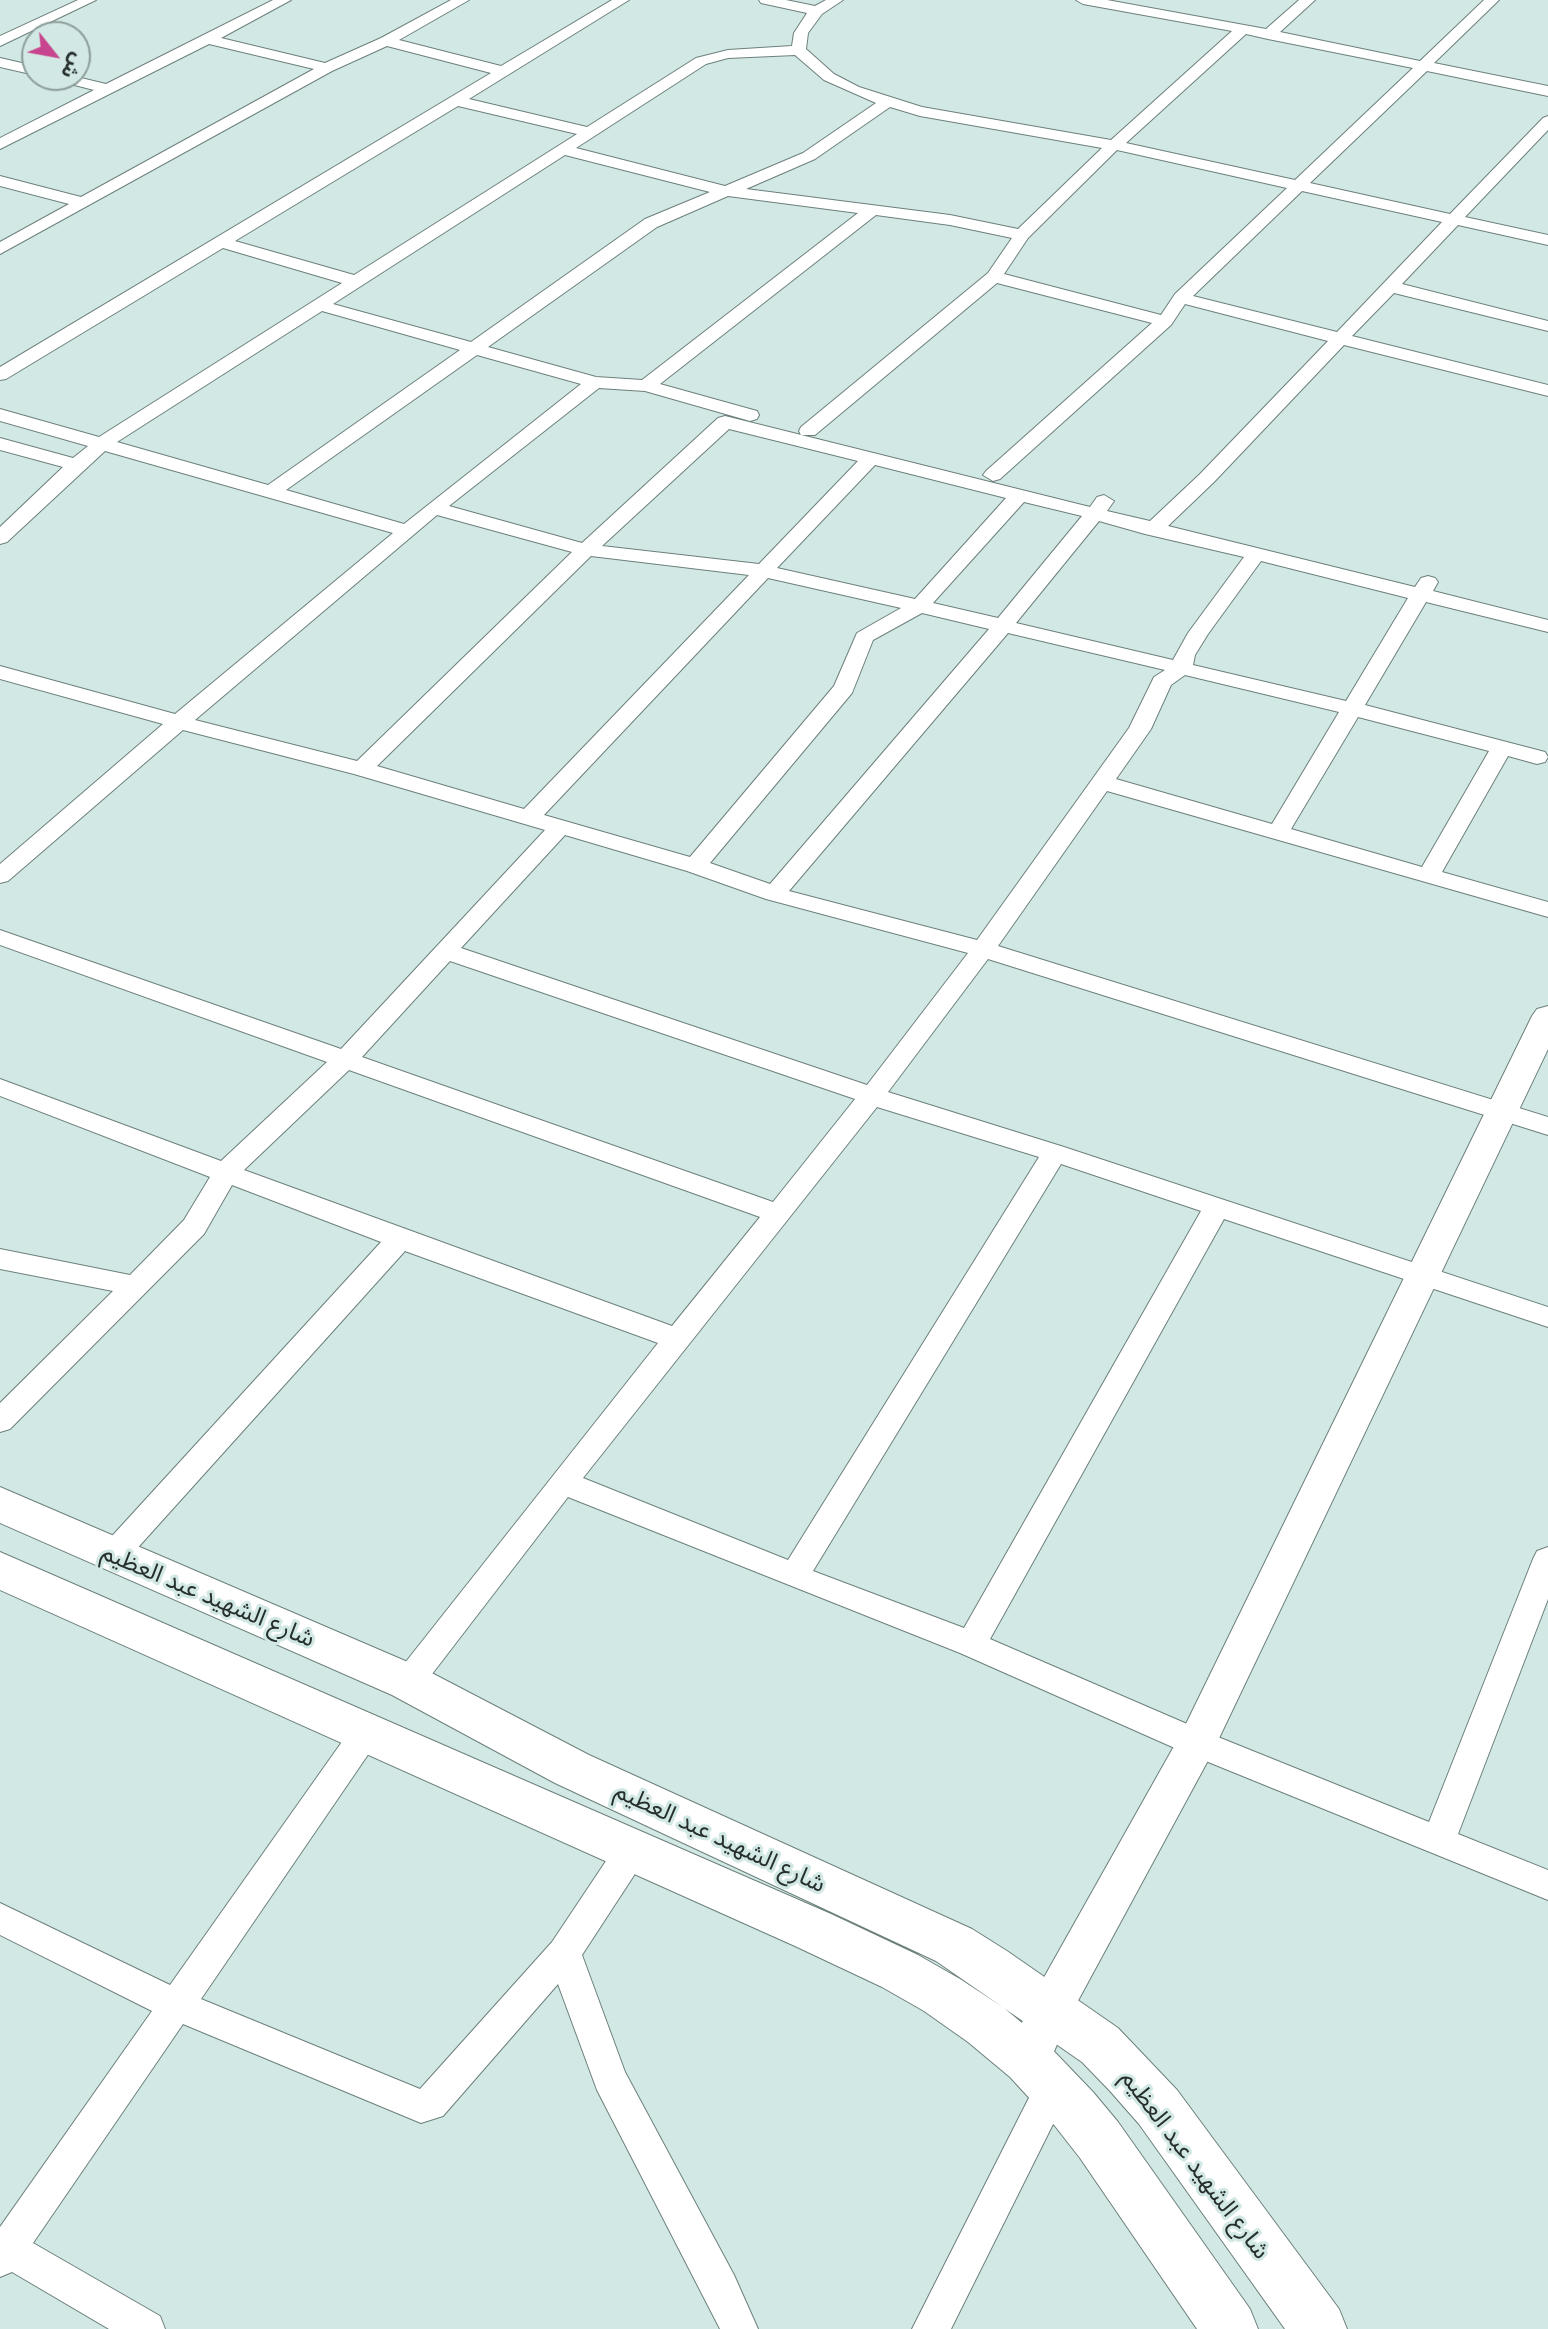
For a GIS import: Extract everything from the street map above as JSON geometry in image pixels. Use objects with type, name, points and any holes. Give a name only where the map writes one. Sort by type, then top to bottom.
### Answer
[{"type":"main road","name":"شارع الشهيد عبد العظيم","points":[[0,1504],[408,1682],[572,1769],[954,1945],[1100,2045],[1158,2108],[1319,2329]]},
{"type":"main road","name":"شارع الشهيد عبد العظيم","points":[[0,1570],[542,1809],[900,1971],[942,1995],[986,2025],[1041,2073],[1100,2140],[1230,2329]]},
{"type":"main road","points":[[542,1809],[572,1769]]},
{"type":"street","points":[[0,42],[89,0]]},
{"type":"street","points":[[0,144],[284,0]]},
{"type":"street","points":[[0,249],[327,68],[386,41],[462,0]]},
{"type":"street","points":[[766,0],[817,11]]},
{"type":"street","points":[[800,50],[802,33],[817,11],[836,0]]},
{"type":"street","points":[[1083,0],[1132,4],[1548,91]]},
{"type":"street","points":[[1268,34],[1308,0]]},
{"type":"street","points":[[993,475],[1165,321],[1181,298],[1302,185],[1492,0]]},
{"type":"street","points":[[0,375],[458,101],[614,1]]},
{"type":"street","points":[[808,430],[994,277],[1022,235],[1114,145],[1243,29]]},
{"type":"street","points":[[208,39],[327,68]]},
{"type":"street","points":[[386,41],[505,72]]},
{"type":"street","points":[[0,538],[76,465],[102,444],[322,306],[562,149],[711,57],[800,50],[829,77],[854,90],[920,111],[1114,145],[1548,240]]},
{"type":"street","points":[[0,62],[21,67]]},
{"type":"street","points":[[91,85],[107,89]]},
{"type":"street","points":[[458,101],[589,132]]},
{"type":"street","points":[[269,493],[651,223],[809,156],[888,102]]},
{"type":"street","points":[[1157,524],[1207,478],[1548,121]]},
{"type":"street","points":[[562,149],[726,191],[950,220],[1022,235]]},
{"type":"street","points":[[0,181],[83,204]]},
{"type":"street","points":[[646,386],[872,210]]},
{"type":"street","points":[[221,242],[358,282]]},
{"type":"street","points":[[994,277],[1165,321]]},
{"type":"street","points":[[1388,286],[1548,326]]},
{"type":"street","points":[[1181,298],[1548,391]]},
{"type":"street","points":[[322,306],[595,382],[646,386],[808,430],[993,475],[1256,554],[1548,612]]},
{"type":"street","points":[[0,876],[434,508],[595,382]]},
{"type":"street","points":[[0,415],[408,531]]},
{"type":"street","points":[[362,769],[586,550],[723,422],[1020,495],[1099,507]]},
{"type":"street","points":[[0,444],[76,465]]},
{"type":"street","points":[[529,817],[872,457]]},
{"type":"street","points":[[695,866],[844,688],[864,637],[919,606],[1020,495]]},
{"type":"street","points":[[774,894],[1003,625],[1099,507]]},
{"type":"street","points":[[434,508],[586,550],[765,570],[1354,709],[1542,759],[1548,735]]},
{"type":"street","points":[[1157,524],[1387,575],[1548,626]]},
{"type":"street","points":[[408,1682],[563,1482],[872,1096],[983,949],[1140,729],[1162,682],[1182,668],[1185,655],[1198,633],[1256,554]]},
{"type":"street","points":[[1277,834],[1424,588]]},
{"type":"street","points":[[0,672],[362,769],[695,866],[774,894],[983,949],[1502,1114],[1548,1126]]},
{"type":"street","points":[[1428,877],[1502,748]]},
{"type":"street","points":[[1102,782],[1548,910]]},
{"type":"street","points":[[0,1421],[194,1227],[226,1172],[344,1061],[560,827]]},
{"type":"street","points":[[0,937],[779,1214]]},
{"type":"street","points":[[445,951],[872,1096],[1055,1153],[1548,1317]]},
{"type":"street","points":[[931,2329],[1041,2073],[1049,2011],[1197,1743],[1548,1016]]},
{"type":"street","points":[[0,1087],[400,1239],[677,1339]]},
{"type":"street","points":[[794,1576],[1055,1153]]},
{"type":"street","points":[[971,1644],[1217,1207]]},
{"type":"street","points":[[113,1555],[400,1239]]},
{"type":"street","points":[[0,1259],[137,1286]]},
{"type":"street","points":[[563,1482],[794,1576],[971,1644],[1197,1743],[1548,1885]]},
{"type":"street","points":[[1438,1840],[1548,1559]]},
{"type":"street","points":[[146,2329],[4,2254],[367,1731]]},
{"type":"street","points":[[0,1918],[176,2005],[424,2106],[430,2104],[564,1953],[632,1850]]},
{"type":"street","points":[[564,1953],[610,2078],[721,2288],[739,2329]]}]
